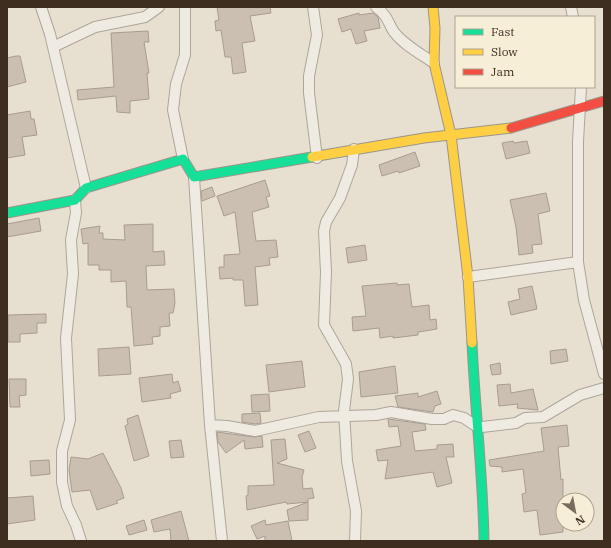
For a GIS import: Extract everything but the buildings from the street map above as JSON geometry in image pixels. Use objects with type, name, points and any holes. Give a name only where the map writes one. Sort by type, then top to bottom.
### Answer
[{"type":"street","points":[[41,7],[53,47],[86,188]]},
{"type":"street","points":[[53,47],[95,27],[145,16],[159,7]]},
{"type":"street","points":[[185,7],[185,55],[176,84],[173,103],[183,159],[194,177],[210,425],[222,541]]},
{"type":"street","points":[[313,7],[317,35],[309,76],[309,94],[314,117],[317,158]]},
{"type":"street","points":[[376,7],[386,15],[394,32],[404,42],[434,63]]},
{"type":"street","points":[[433,7],[435,28],[434,63],[451,135],[468,277],[476,426],[482,465],[484,541]]},
{"type":"street","points":[[581,88],[578,135],[578,262],[584,300],[604,374]]},
{"type":"street","points":[[194,177],[317,158],[334,152],[451,135],[512,128],[581,106],[604,101]]},
{"type":"street","points":[[354,149],[352,165],[346,183],[340,198],[326,222],[324,231],[326,272],[324,325],[346,364],[348,379],[344,411],[346,417],[344,428],[347,462],[356,511],[355,541]]},
{"type":"street","points":[[7,212],[75,200],[86,188],[183,159]]},
{"type":"street","points":[[75,200],[76,213],[71,240],[72,279],[66,338],[70,420],[62,451],[62,482],[67,506],[76,525],[81,541]]},
{"type":"street","points":[[468,277],[578,262]]},
{"type":"street","points":[[210,425],[227,426],[255,431],[319,417],[376,415],[391,412],[432,419],[444,419],[453,415],[464,418],[476,426],[482,427],[516,423],[525,418],[543,417],[574,398],[604,388]]},
{"type":"traffic: fast","points":[[7,213],[75,200],[86,188],[183,159],[194,177],[312,157]]},
{"type":"traffic: fast","points":[[472,343],[484,541]]},
{"type":"traffic: slow","points":[[433,7],[435,28],[434,63],[451,135],[468,277],[472,343]]},
{"type":"traffic: slow","points":[[312,157],[424,138],[511,128]]},
{"type":"traffic: jam","points":[[511,128],[604,101]]}]
